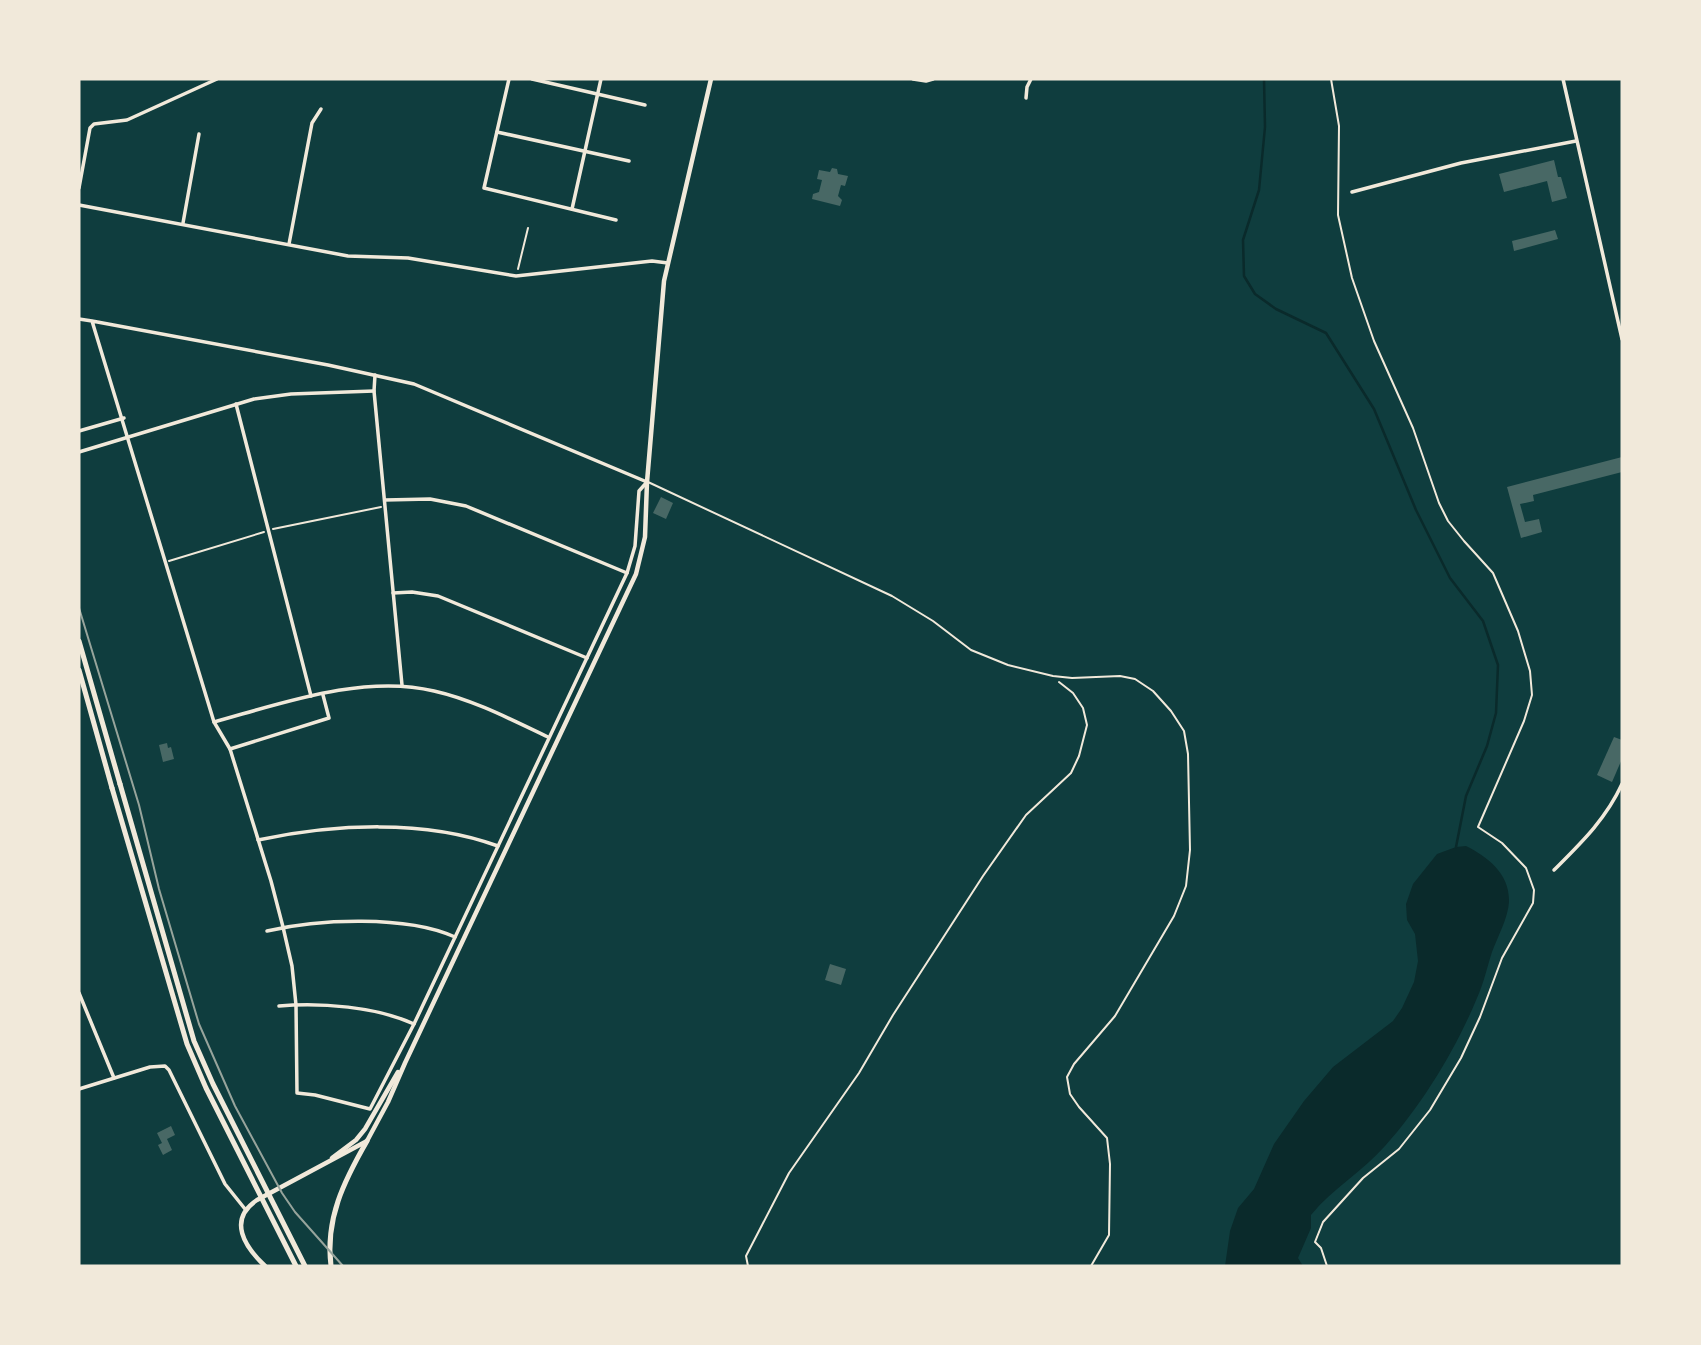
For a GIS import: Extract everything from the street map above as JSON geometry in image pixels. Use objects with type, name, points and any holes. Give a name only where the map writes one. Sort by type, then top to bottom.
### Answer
[{"type":"main road","points":[[331,1266],[331,1226],[338,1195],[388,1102],[640,563],[645,537],[663,291],[711,79]]},
{"type":"main road","points":[[79,641],[194,1041],[305,1266]]},
{"type":"main road","points":[[79,670],[187,1044],[206,1088],[296,1266]]},
{"type":"main road","points":[[328,1161],[356,1140],[377,1111],[405,1063]]},
{"type":"main road","points":[[370,1109],[377,1111]]},
{"type":"main road","points":[[265,1266],[250,1251],[243,1237],[241,1226],[247,1207],[367,1141]]},
{"type":"street","points":[[79,188],[90,128],[94,124],[127,120],[217,79]]},
{"type":"street","points":[[509,79],[484,188],[616,220]]},
{"type":"street","points":[[532,79],[645,105]]},
{"type":"street","points":[[572,209],[601,79]]},
{"type":"street","points":[[913,79],[933,79]]},
{"type":"street","points":[[1026,98],[1031,79]]},
{"type":"street","points":[[1563,79],[1622,338]]},
{"type":"street","points":[[289,244],[313,123],[321,109]]},
{"type":"street","points":[[497,132],[629,161]]},
{"type":"street","points":[[183,223],[198,134]]},
{"type":"street","points":[[1352,192],[1461,163],[1576,141]]},
{"type":"street","points":[[79,143],[88,142]]},
{"type":"street","points":[[79,205],[348,256],[410,259],[516,276],[652,261],[668,263]]},
{"type":"street","points":[[79,319],[92,321],[375,375],[414,384],[647,482],[639,492],[635,546],[627,573],[414,1024],[370,1109],[297,1093],[296,1004],[292,966],[283,927],[230,749],[214,722],[124,418],[92,321]]},
{"type":"street","points":[[375,375],[374,391],[402,685]]},
{"type":"street","points":[[79,452],[236,404],[275,396],[374,391]]},
{"type":"street","points":[[236,404],[311,697]]},
{"type":"street","points":[[79,431],[124,418]]},
{"type":"street","points":[[384,500],[429,499],[466,506],[627,573]]},
{"type":"street","points":[[393,593],[412,592],[438,596],[586,658]]},
{"type":"street","points":[[214,722],[322,694],[358,687],[402,685],[454,696],[549,737]]},
{"type":"street","points":[[230,749],[329,718],[322,694]]},
{"type":"street","points":[[1554,870],[1596,828],[1607,814],[1622,784]]},
{"type":"street","points":[[258,841],[335,828],[399,827],[433,831],[498,846]]},
{"type":"street","points":[[267,931],[320,923],[379,922],[443,932],[454,937]]},
{"type":"street","points":[[79,993],[114,1078]]},
{"type":"street","points":[[279,1006],[296,1004],[359,1010],[414,1024]]},
{"type":"street","points":[[79,1089],[160,1065],[169,1070],[225,1184],[247,1207]]},
{"type":"lane","points":[[647,482],[892,596],[933,621],[971,650],[1009,665],[1053,676],[1120,676],[1135,679],[1153,691],[1184,731],[1188,754],[1190,850],[1186,886],[1174,916],[1115,1016],[1074,1064],[1067,1077],[1070,1094],[1107,1138],[1110,1164],[1109,1235],[1091,1266]]},
{"type":"path","points":[[1327,1266],[1321,1248],[1315,1242],[1322,1222],[1363,1178],[1399,1149],[1430,1110],[1461,1058],[1502,958],[1531,908],[1534,890],[1526,869],[1518,858],[1478,827],[1524,721],[1532,695],[1525,650],[1493,573],[1448,520],[1440,503],[1413,428],[1374,341],[1356,290],[1338,215],[1339,126],[1331,79]]},
{"type":"path","points":[[516,276],[528,228]]},
{"type":"path","points":[[748,1266],[746,1256],[789,1173],[859,1073],[893,1015],[983,876],[1026,815],[1071,773],[1079,756],[1087,725],[1083,708],[1073,693],[1053,676]]},
{"type":"water","points":[[1466,846],[1490,861],[1502,875],[1509,902],[1505,921],[1479,992],[1448,1056],[1425,1095],[1385,1146],[1311,1215],[1311,1228],[1298,1258],[1303,1266],[1225,1266],[1230,1231],[1238,1208],[1254,1189],[1274,1144],[1304,1101],[1333,1067],[1393,1021],[1402,1008],[1414,982],[1418,961],[1415,934],[1407,920],[1406,904],[1413,884],[1437,854]]},
{"type":"building","points":[[1554,160],[1567,198],[1552,202],[1547,181],[1504,192],[1499,174]]},
{"type":"building","points":[[832,168],[837,169],[838,174],[848,176],[845,186],[841,185],[838,196],[842,200],[840,206],[812,199],[813,194],[819,192],[822,180],[817,179],[819,170],[830,172]]},
{"type":"building","points":[[1555,230],[1558,239],[1514,251],[1512,241]]},
{"type":"building","points":[[1622,457],[1622,472],[1533,495],[1534,501],[1520,504],[1525,522],[1539,519],[1542,532],[1521,538],[1507,487]]},
{"type":"building","points":[[661,497],[673,503],[666,519],[653,513]]},
{"type":"building","points":[[1614,737],[1622,740],[1622,759],[1612,782],[1597,775]]},
{"type":"building","points":[[167,743],[174,759],[163,762],[159,745]]},
{"type":"building","points":[[830,964],[846,969],[841,985],[825,980]]},
{"type":"building","points":[[171,1126],[175,1135],[167,1139],[172,1150],[163,1155],[158,1145],[162,1143],[157,1133]]},
{"type":"waterway","points":[[1264,79],[1265,127],[1259,190],[1243,240],[1244,276],[1255,294],[1276,309],[1326,333],[1374,409],[1416,510],[1450,578],[1483,621],[1498,665],[1496,713],[1487,746],[1466,796],[1456,847]]},
{"type":"tram line","points":[[79,608],[139,805],[159,889],[199,1024],[235,1106],[282,1193],[295,1212],[343,1266]]}]
